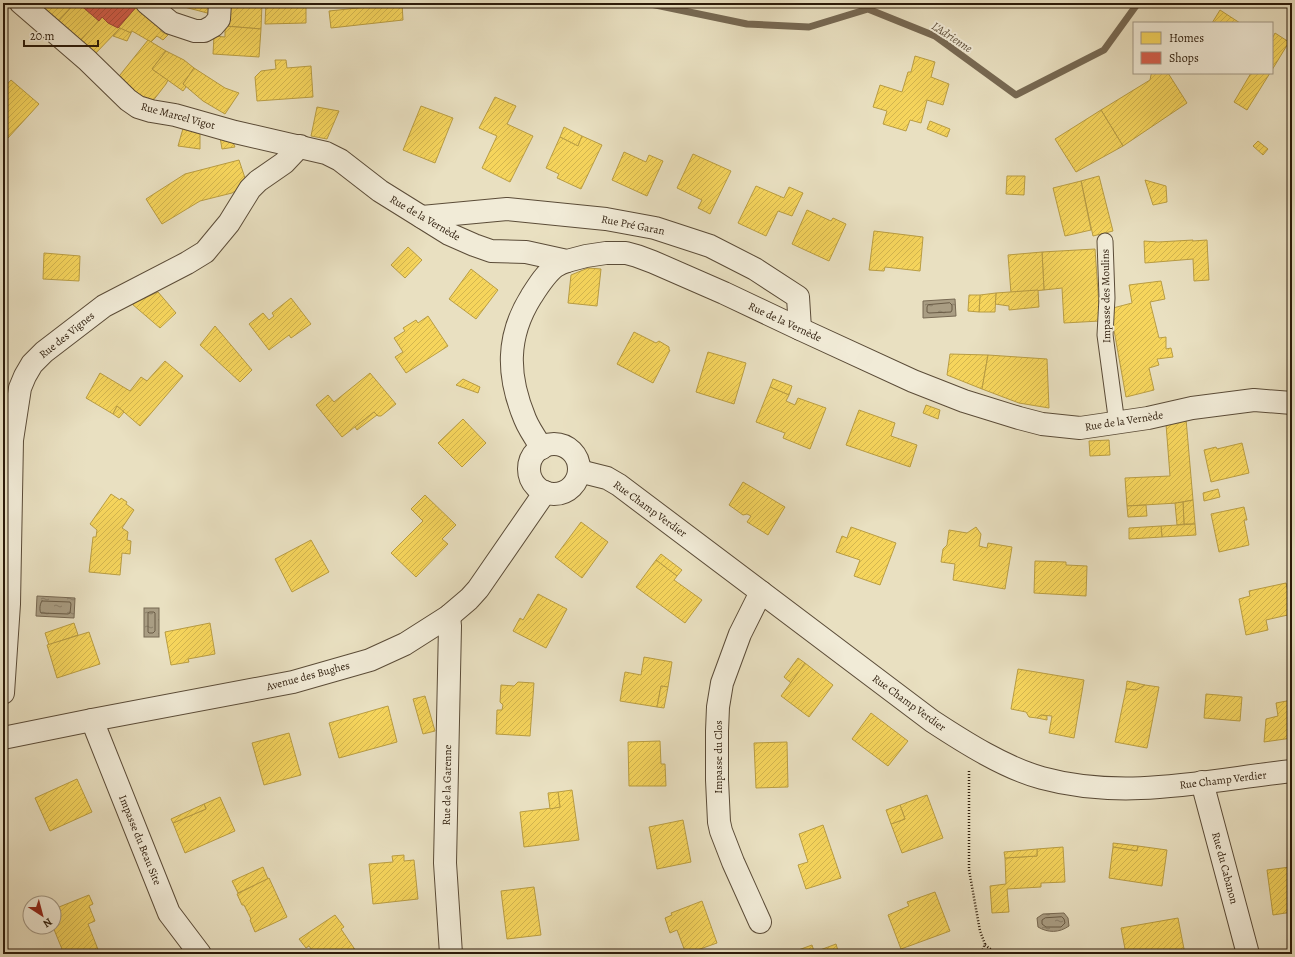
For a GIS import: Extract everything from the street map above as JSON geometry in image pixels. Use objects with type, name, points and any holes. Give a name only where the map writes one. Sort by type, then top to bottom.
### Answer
[{"type":"street","name":"Rue Marcel Vigot","points":[[21,3],[87,60],[128,100],[138,107],[175,115],[235,132],[300,146]]},
{"type":"street","points":[[148,3],[171,23],[195,31],[204,31],[213,26],[220,19],[220,3]]},
{"type":"street","name":"Rue de la Vernède","points":[[300,146],[326,153],[340,160],[380,191],[449,234],[474,245],[491,250],[526,252],[567,260],[606,253],[626,253],[637,256],[724,293],[913,381],[964,401],[1042,424],[1071,428],[1095,427],[1148,418],[1192,408],[1254,400],[1292,403]]},
{"type":"street","name":"Rue des Vignes","points":[[3,693],[9,604],[12,440],[20,388],[25,376],[32,364],[44,352],[104,306],[187,263],[205,252],[229,223],[250,189],[284,163],[300,146]]},
{"type":"street","name":"Rue Pré Garan","points":[[422,217],[507,209],[606,219],[655,228],[710,246],[754,269],[798,297],[800,329]]},
{"type":"street","points":[[542,448],[525,420],[518,398],[511,363],[513,344],[517,326],[525,306],[547,275],[556,266],[567,260]]},
{"type":"street","points":[[560,445],[576,457],[579,471],[577,479],[566,492],[549,494],[535,485],[531,478],[530,470],[534,455],[542,448],[560,445]]},
{"type":"street","name":"Rue Champ Verdier","points":[[579,471],[606,478],[619,485],[932,721],[963,742],[1003,762],[1036,776],[1075,785],[1107,789],[1158,788],[1292,771]]},
{"type":"street","name":"Avenue des Bughes","points":[[3,738],[293,682],[370,660],[405,644],[449,616],[469,599],[478,589],[545,492]]},
{"type":"street","name":"Impasse du Clos","points":[[760,922],[721,831],[719,822],[717,780],[717,731],[718,707],[722,683],[740,634],[761,592]]},
{"type":"street","name":"Rue de la Garenne","points":[[449,616],[445,863],[451,954]]},
{"type":"street","name":"Impasse du Beau Site","points":[[92,720],[169,912],[200,954]]},
{"type":"street","name":"Rue du Cabanon","points":[[1202,782],[1248,954]]},
{"type":"lane","name":"Impasse des Moulins","points":[[1105,241],[1107,298],[1105,335],[1117,424]]},
{"type":"path","points":[[973,747],[969,771],[969,870],[980,931],[984,944],[981,954]]},
{"type":"path","points":[[984,944],[997,954]]},
{"type":"water","points":[[955,299],[956,316],[923,318],[923,301]]},
{"type":"water","points":[[37,596],[75,598],[74,618],[36,616]]},
{"type":"water","points":[[144,608],[159,608],[159,637],[144,637]]},
{"type":"water","points":[[1064,913],[1068,918],[1069,926],[1057,931],[1046,930],[1038,927],[1037,918],[1043,914]]},
{"type":"building: Homes","points":[[44,3],[75,3],[57,23],[40,8]]},
{"type":"building: Homes","points":[[75,3],[78,3],[99,21],[79,42],[57,23]]},
{"type":"building: Homes","points":[[173,3],[215,3],[211,14]]},
{"type":"building: Homes","points":[[225,3],[262,3],[261,29],[225,26]]},
{"type":"building: Homes","points":[[266,3],[306,3],[306,23],[265,24]]},
{"type":"building: Homes","points":[[402,3],[403,20],[331,28],[329,11],[367,7],[367,4]]},
{"type":"building: Homes","points":[[138,5],[149,14],[162,32],[168,35],[163,40],[157,36],[151,42],[132,31],[131,33],[118,28]]},
{"type":"building: Homes","points":[[1220,10],[1238,22],[1213,22]]},
{"type":"building: Homes","points":[[102,17],[108,23],[120,28],[93,56],[79,42]]},
{"type":"building: Homes","points":[[225,26],[261,29],[259,57],[213,54],[214,36],[225,37]]},
{"type":"building: Homes","points":[[120,28],[131,33],[127,41],[113,36]]},
{"type":"building: Homes","points":[[1275,33],[1289,42],[1273,68],[1273,37]]},
{"type":"building: Homes","points":[[148,40],[166,51],[152,69],[168,80],[152,102],[133,93],[116,80]]},
{"type":"building: Homes","points":[[166,51],[184,60],[194,68],[183,84],[186,87],[183,91],[152,69]]},
{"type":"building: Homes","points":[[915,56],[935,62],[931,77],[949,84],[943,105],[927,100],[921,123],[910,120],[906,131],[883,124],[887,111],[873,107],[880,85],[902,92],[908,72],[911,72]]},
{"type":"building: Homes","points":[[275,60],[286,60],[287,68],[311,66],[313,97],[257,101],[255,77],[261,71],[276,69]]},
{"type":"building: Homes","points":[[194,68],[225,88],[239,93],[225,114],[203,101],[183,84]]},
{"type":"building: Homes","points":[[1169,74],[1187,103],[1123,146],[1101,110],[1150,80],[1151,75]]},
{"type":"building: Homes","points":[[1250,74],[1269,74],[1247,110],[1234,102]]},
{"type":"building: Homes","points":[[11,80],[39,104],[8,138],[3,133],[3,89]]},
{"type":"building: Homes","points":[[495,97],[516,106],[507,124],[533,136],[510,182],[482,168],[497,136],[479,128]]},
{"type":"building: Homes","points":[[421,106],[453,118],[435,163],[403,150]]},
{"type":"building: Homes","points":[[317,107],[339,111],[327,139],[311,136]]},
{"type":"building: Homes","points":[[1101,110],[1123,146],[1076,172],[1055,139]]},
{"type":"building: Homes","points":[[930,121],[950,129],[947,137],[927,129]]},
{"type":"building: Homes","points":[[184,125],[200,130],[200,149],[178,146]]},
{"type":"building: Homes","points":[[564,127],[582,136],[578,146],[560,137]]},
{"type":"building: Homes","points":[[582,136],[602,145],[581,189],[557,178],[559,174],[546,168],[560,137],[578,146]]},
{"type":"building: Homes","points":[[220,137],[232,140],[235,147],[222,149]]},
{"type":"building: Homes","points":[[1258,141],[1268,149],[1263,155],[1253,146]]},
{"type":"building: Homes","points":[[624,152],[646,162],[649,155],[663,161],[647,196],[612,180]]},
{"type":"building: Homes","points":[[693,154],[731,171],[710,214],[698,208],[702,200],[677,188]]},
{"type":"building: Homes","points":[[239,160],[247,184],[232,193],[200,201],[162,224],[146,199],[185,174]]},
{"type":"building: Homes","points":[[1007,176],[1025,176],[1024,195],[1006,194]]},
{"type":"building: Homes","points":[[1099,176],[1113,231],[1093,236],[1081,181]]},
{"type":"building: Homes","points":[[1145,180],[1166,186],[1167,202],[1153,205]]},
{"type":"building: Homes","points":[[1081,181],[1091,230],[1065,236],[1053,188]]},
{"type":"building: Homes","points":[[756,186],[784,198],[789,187],[803,193],[792,216],[778,211],[766,236],[738,223]]},
{"type":"building: Homes","points":[[807,210],[831,221],[833,218],[846,224],[829,261],[792,244]]},
{"type":"building: Homes","points":[[874,231],[923,237],[920,271],[885,267],[884,271],[869,270]]},
{"type":"building: Homes","points":[[1207,240],[1209,280],[1194,281],[1193,259],[1145,263],[1144,241],[1158,242]]},
{"type":"building: Homes","points":[[408,247],[422,260],[405,278],[391,265]]},
{"type":"building: Homes","points":[[1095,249],[1100,321],[1064,323],[1062,288],[1044,290],[1042,252]]},
{"type":"building: Homes","points":[[1042,252],[1044,290],[1011,293],[1008,255]]},
{"type":"building: Homes","points":[[44,253],[80,256],[79,281],[43,279]]},
{"type":"building: Homes","points":[[588,268],[601,269],[597,306],[568,303],[571,275]]},
{"type":"building: Homes","points":[[471,269],[498,290],[476,319],[449,299]]},
{"type":"building: Homes","points":[[1161,281],[1165,299],[1150,302],[1159,338],[1166,337],[1166,349],[1171,348],[1173,357],[1157,359],[1159,365],[1149,368],[1154,390],[1126,397],[1112,319],[1113,308],[1132,303],[1129,285]]},
{"type":"building: Homes","points":[[1038,290],[1039,307],[1009,310],[1009,306],[995,304],[996,293]]},
{"type":"building: Homes","points":[[158,292],[176,313],[160,328],[132,304]]},
{"type":"building: Homes","points":[[996,293],[995,312],[979,312],[980,295]]},
{"type":"building: Homes","points":[[969,295],[980,295],[979,312],[968,311]]},
{"type":"building: Homes","points":[[291,298],[311,324],[291,338],[289,335],[269,350],[249,324],[263,313],[269,320],[274,316],[272,313]]},
{"type":"building: Homes","points":[[428,316],[448,346],[406,373],[395,357],[403,352],[394,338],[405,331],[403,328],[416,320],[418,323]]},
{"type":"building: Homes","points":[[215,326],[252,370],[240,382],[200,345]]},
{"type":"building: Homes","points":[[634,332],[656,343],[659,341],[669,347],[670,350],[653,383],[617,364]]},
{"type":"building: Homes","points":[[708,352],[746,363],[734,404],[696,392]]},
{"type":"building: Homes","points":[[950,354],[988,355],[982,389],[947,375]]},
{"type":"building: Homes","points":[[988,355],[1047,359],[1049,408],[1019,403],[982,389]]},
{"type":"building: Homes","points":[[165,361],[183,376],[140,426],[117,406],[113,414],[86,398],[100,373],[130,391],[141,377],[147,381]]},
{"type":"building: Homes","points":[[370,373],[396,404],[381,416],[378,416],[374,412],[342,437],[316,405],[328,395],[334,402]]},
{"type":"building: Homes","points":[[463,379],[480,387],[478,393],[456,385]]},
{"type":"building: Homes","points":[[773,379],[792,386],[789,395],[770,387]]},
{"type":"building: Homes","points":[[770,387],[789,395],[786,401],[795,405],[798,398],[826,408],[810,449],[783,438],[785,433],[756,422]]},
{"type":"building: Homes","points":[[926,405],[940,410],[938,419],[923,413]]},
{"type":"building: Homes","points":[[117,406],[124,412],[119,418],[113,414]]},
{"type":"building: Homes","points":[[859,410],[895,423],[891,436],[917,445],[910,467],[846,445]]},
{"type":"building: Homes","points":[[374,412],[377,415],[357,430],[355,427]]},
{"type":"building: Homes","points":[[463,419],[486,443],[462,467],[438,443]]},
{"type":"building: Homes","points":[[1186,419],[1193,500],[1177,503],[1127,506],[1125,478],[1170,476],[1166,424]]},
{"type":"building: Homes","points":[[1109,440],[1110,455],[1090,456],[1089,441]]},
{"type":"building: Homes","points":[[1242,443],[1249,473],[1211,482],[1204,450],[1216,447],[1217,449]]},
{"type":"building: Homes","points":[[743,482],[785,507],[768,535],[747,522],[751,516],[747,514],[743,515],[729,505]]},
{"type":"building: Homes","points":[[1218,489],[1220,497],[1204,501],[1203,493]]},
{"type":"building: Homes","points":[[111,494],[120,500],[121,498],[127,502],[126,504],[134,510],[122,528],[128,532],[127,540],[131,541],[130,554],[122,553],[120,575],[89,572],[93,537],[96,537],[97,530],[90,524]]},
{"type":"building: Homes","points":[[425,495],[456,525],[442,539],[448,544],[416,577],[391,553],[423,521],[411,509]]},
{"type":"building: Homes","points":[[1193,500],[1195,524],[1184,524],[1183,502]]},
{"type":"building: Homes","points":[[1183,502],[1184,524],[1177,525],[1175,503]]},
{"type":"building: Homes","points":[[1146,505],[1147,516],[1128,517],[1127,506]]},
{"type":"building: Homes","points":[[1244,507],[1247,520],[1244,520],[1249,545],[1219,552],[1211,514]]},
{"type":"building: Homes","points":[[581,522],[608,542],[582,578],[555,557]]},
{"type":"building: Homes","points":[[1195,524],[1196,535],[1162,537],[1161,526]]},
{"type":"building: Homes","points":[[1161,526],[1162,537],[1129,539],[1129,528]]},
{"type":"building: Homes","points":[[851,527],[896,543],[880,585],[854,576],[860,560],[836,552],[842,536],[847,538]]},
{"type":"building: Homes","points":[[976,527],[981,534],[979,546],[987,548],[988,543],[1012,547],[1005,589],[953,580],[955,564],[941,562],[943,549],[947,545],[949,530],[967,533]]},
{"type":"building: Homes","points":[[311,540],[329,572],[292,592],[275,559]]},
{"type":"building: Homes","points":[[661,554],[682,570],[677,576],[656,560]]},
{"type":"building: Homes","points":[[656,560],[677,576],[674,580],[702,600],[685,623],[636,587]]},
{"type":"building: Homes","points":[[1035,561],[1066,562],[1066,565],[1087,566],[1086,596],[1034,593]]},
{"type":"building: Homes","points":[[1286,583],[1292,614],[1266,620],[1268,630],[1246,635],[1239,599],[1250,596],[1249,591]]},
{"type":"building: Homes","points":[[538,594],[567,609],[546,648],[513,631],[520,618],[523,620]]},
{"type":"building: Homes","points":[[74,623],[78,635],[49,645],[45,633]]},
{"type":"building: Homes","points":[[210,623],[215,654],[188,659],[189,662],[171,665],[165,632]]},
{"type":"building: Homes","points":[[89,632],[100,664],[57,678],[47,645]]},
{"type":"building: Homes","points":[[644,657],[672,662],[668,687],[661,686],[657,707],[620,701],[625,672],[641,675]]},
{"type":"building: Homes","points":[[798,658],[805,663],[791,683],[784,677]]},
{"type":"building: Homes","points":[[805,663],[833,685],[809,717],[781,696]]},
{"type":"building: Homes","points":[[1018,669],[1084,680],[1074,738],[1049,733],[1052,716],[1041,715],[1037,718],[1029,717],[1026,712],[1011,709]]},
{"type":"building: Homes","points":[[1127,681],[1145,685],[1136,690],[1126,689]]},
{"type":"building: Homes","points":[[518,682],[534,683],[530,736],[496,734],[497,710],[502,710],[503,705],[500,702],[501,685],[514,686]]},
{"type":"building: Homes","points":[[1145,685],[1159,687],[1147,748],[1115,742],[1126,689],[1136,690]]},
{"type":"building: Homes","points":[[661,686],[668,687],[664,708],[657,707]]},
{"type":"building: Homes","points":[[1206,694],[1242,697],[1240,721],[1204,718]]},
{"type":"building: Homes","points":[[425,696],[435,731],[423,734],[413,699]]},
{"type":"building: Homes","points":[[1292,700],[1292,738],[1264,742],[1266,719],[1278,716],[1276,703]]},
{"type":"building: Homes","points":[[388,706],[397,742],[339,758],[329,723]]},
{"type":"building: Homes","points":[[871,713],[908,741],[888,766],[852,739]]},
{"type":"building: Homes","points":[[1041,715],[1047,716],[1047,720],[1037,718]]},
{"type":"building: Homes","points":[[289,733],[301,775],[264,785],[252,743]]},
{"type":"building: Homes","points":[[660,741],[661,764],[665,764],[666,786],[629,786],[628,742]]},
{"type":"building: Homes","points":[[787,742],[788,787],[756,788],[754,743]]},
{"type":"building: Homes","points":[[77,779],[92,812],[50,831],[35,798]]},
{"type":"building: Homes","points":[[572,790],[579,840],[524,847],[520,812],[560,807],[558,792]]},
{"type":"building: Homes","points":[[558,792],[560,807],[550,809],[548,793]]},
{"type":"building: Homes","points":[[927,795],[943,838],[902,853],[891,824],[905,819],[900,805]]},
{"type":"building: Homes","points":[[220,797],[235,831],[185,853],[173,823],[206,809],[204,804]]},
{"type":"building: Homes","points":[[204,804],[206,809],[173,823],[171,819]]},
{"type":"building: Homes","points":[[900,805],[905,819],[891,824],[886,810]]},
{"type":"building: Homes","points":[[683,820],[691,862],[657,869],[649,827]]},
{"type":"building: Homes","points":[[823,825],[841,878],[806,889],[798,865],[808,862],[799,834]]},
{"type":"building: Homes","points":[[1113,843],[1138,846],[1137,851],[1113,847]]},
{"type":"building: Homes","points":[[1138,846],[1167,850],[1162,886],[1109,878],[1113,847],[1137,851]]},
{"type":"building: Homes","points":[[1063,847],[1065,882],[1041,883],[1041,887],[1007,889],[1009,912],[992,913],[990,886],[1006,884],[1005,858],[1037,856],[1037,849]]},
{"type":"building: Homes","points":[[1037,849],[1037,856],[1005,858],[1004,852]]},
{"type":"building: Homes","points":[[404,855],[404,861],[414,860],[418,899],[373,904],[369,864],[393,862],[392,856]]},
{"type":"building: Homes","points":[[263,867],[268,879],[238,893],[232,881]]},
{"type":"building: Homes","points":[[1290,867],[1290,873],[1292,873],[1292,912],[1273,915],[1267,870]]},
{"type":"building: Homes","points":[[269,878],[287,917],[255,932],[250,920],[251,919],[237,894]]},
{"type":"building: Homes","points":[[534,887],[541,935],[507,939],[501,891]]},
{"type":"building: Homes","points":[[935,892],[950,931],[901,949],[888,915],[909,906],[907,902]]},
{"type":"building: Homes","points":[[89,895],[93,904],[89,906],[95,921],[88,924],[99,952],[94,954],[64,954],[56,935],[62,935],[62,906]]},
{"type":"building: Homes","points":[[702,901],[717,943],[686,954],[677,930],[670,933],[665,918],[672,915],[671,913]]},
{"type":"building: Homes","points":[[335,915],[344,927],[341,929],[358,954],[315,954],[309,946],[306,948],[299,939]]},
{"type":"building: Homes","points":[[1178,918],[1185,954],[1126,954],[1121,928]]},
{"type":"building: Homes","points":[[836,944],[839,954],[815,954],[821,952],[820,950]]},
{"type":"building: Homes","points":[[812,945],[815,954],[790,954],[790,953]]},
{"type":"building: Shops","points":[[78,3],[136,3],[138,5],[118,28],[108,23],[102,17],[99,21]]},
{"type":"waterway","name":"L'Adrienne","points":[[646,3],[747,24],[809,27],[868,9],[935,36],[1016,95],[1104,50],[1138,3]]}]
